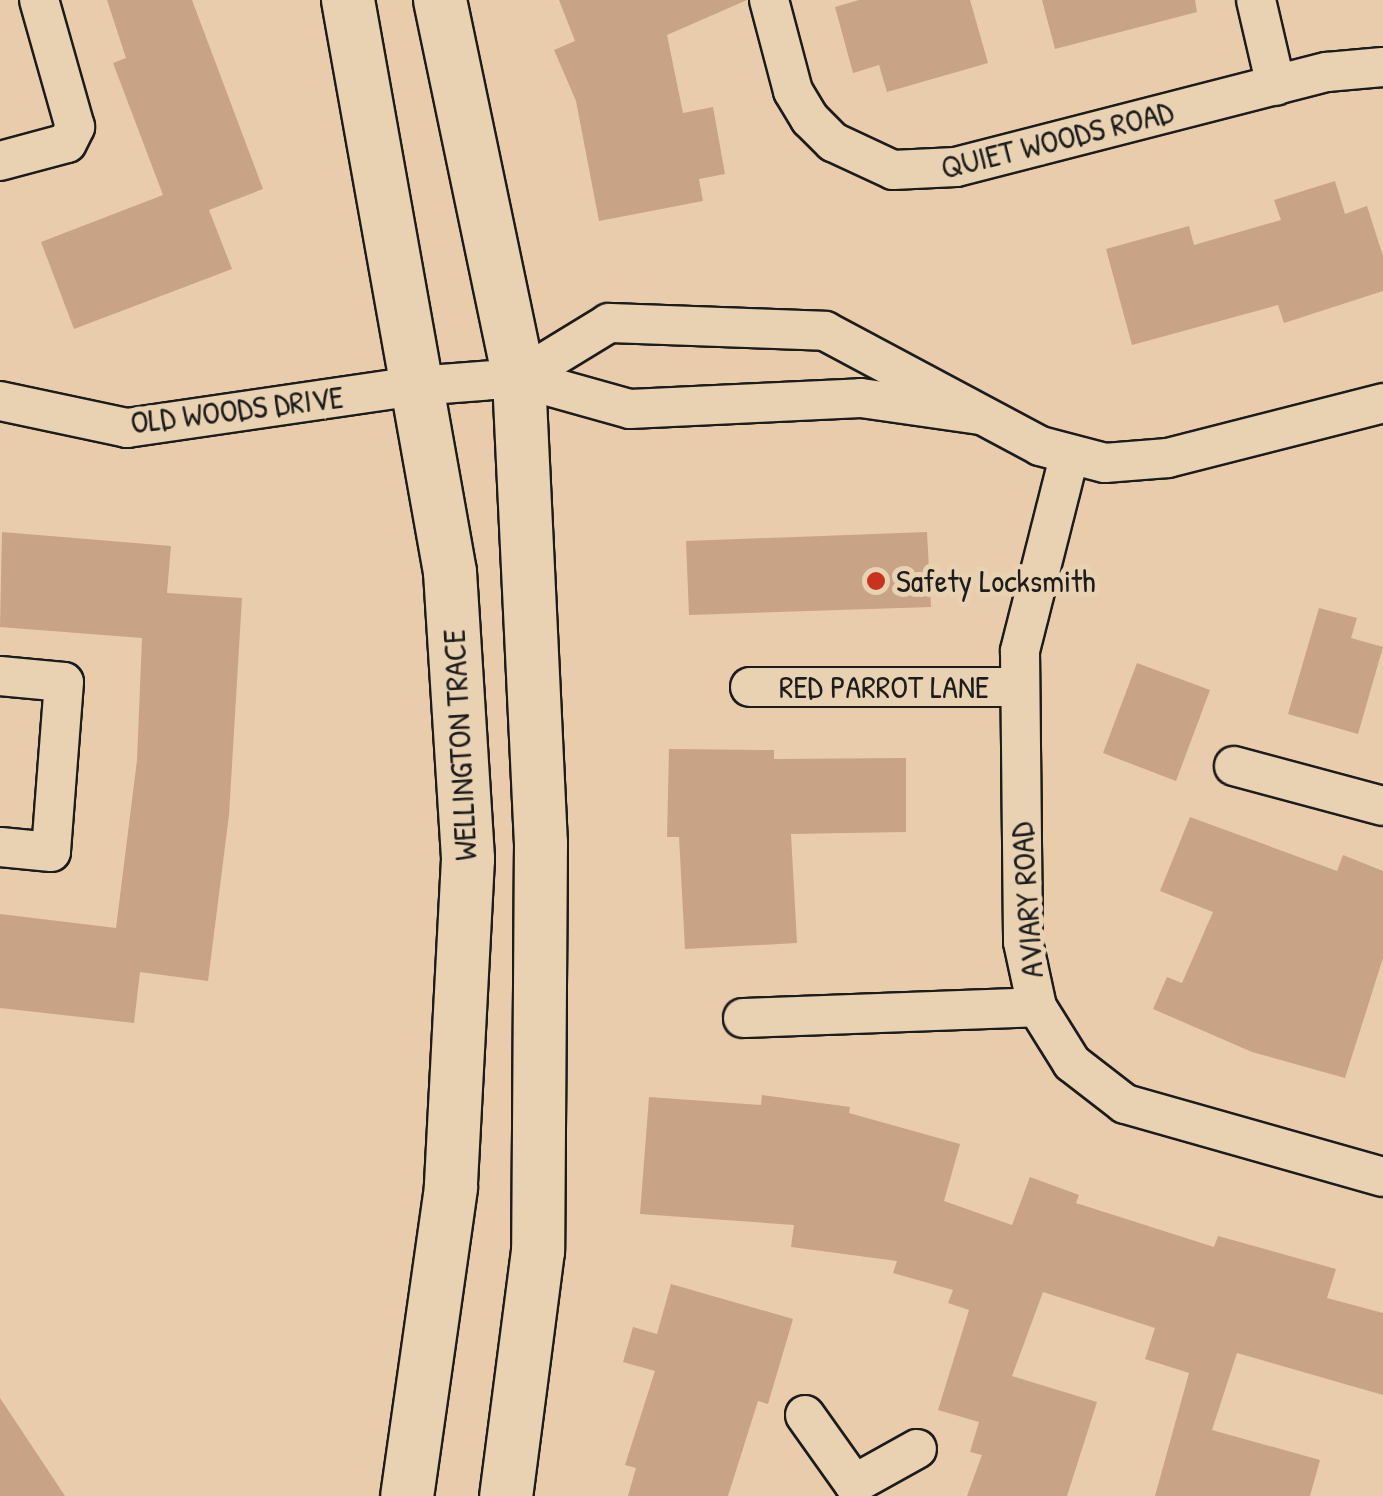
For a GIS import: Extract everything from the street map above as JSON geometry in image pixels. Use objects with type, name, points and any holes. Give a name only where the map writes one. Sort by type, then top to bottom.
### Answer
[{"type":"street","points":[[0,162],[67,143],[75,127],[38,0]]},
{"type":"street","name":"WELLINGTON TRACE","points":[[348,0],[450,572],[468,859],[451,1188],[407,1496]]},
{"type":"street","points":[[440,0],[519,378],[541,842],[538,1251],[506,1496]]},
{"type":"street","name":"QUIET WOODS ROAD","points":[[769,0],[793,90],[810,119],[833,142],[893,170],[956,168],[1276,86],[1383,67]]},
{"type":"street","points":[[1256,0],[1276,86]]},
{"type":"street","points":[[519,378],[609,323],[825,331],[980,415],[1069,457],[1138,464],[1383,403]]},
{"type":"street","points":[[519,378],[630,409],[861,398],[980,415]]},
{"type":"street","name":"OLD WOODS DRIVE","points":[[0,401],[127,428],[416,386],[519,378]]},
{"type":"street","name":"AVIARY ROAD","points":[[1069,457],[1020,651],[1022,942],[1037,1007],[1072,1064],[1125,1104],[1383,1177]]},
{"type":"street","points":[[0,676],[64,682],[51,852],[0,848]]},
{"type":"street","name":"RED PARROT LANE","points":[[750,686],[1019,686]]},
{"type":"street","points":[[1234,766],[1383,806]]},
{"type":"street","points":[[743,1018],[1037,1007]]},
{"type":"street","points":[[805,1415],[853,1490],[917,1449]]},
{"type":"building","points":[[107,0],[192,0],[263,189],[209,210],[232,269],[74,329],[41,242],[163,195],[113,63],[126,58]]},
{"type":"building","points":[[559,0],[747,0],[667,35],[683,113],[713,107],[725,174],[699,179],[703,201],[599,221],[576,101],[554,50],[575,41]]},
{"type":"building","points":[[859,0],[970,0],[988,63],[887,92],[879,65],[853,73],[835,7]]},
{"type":"building","points":[[1042,0],[1195,0],[1197,12],[1055,49]]},
{"type":"building","points":[[1335,181],[1345,214],[1367,206],[1383,256],[1383,291],[1284,323],[1278,305],[1132,345],[1106,249],[1189,226],[1194,245],[1281,220],[1274,200]]},
{"type":"building","points":[[2,532],[171,546],[167,593],[242,598],[229,815],[208,981],[140,972],[134,1023],[0,1008],[0,914],[116,928],[137,760],[142,638],[0,627]]},
{"type":"building","points":[[927,532],[931,607],[689,615],[686,541]]},
{"type":"building","points":[[1319,608],[1357,618],[1351,638],[1383,647],[1358,734],[1288,714]]},
{"type":"building","points":[[1137,663],[1210,690],[1176,781],[1103,753]]},
{"type":"building","points":[[669,749],[774,750],[774,759],[906,758],[906,832],[791,834],[797,943],[685,949],[679,837],[667,837]]},
{"type":"building","points":[[1190,817],[1337,871],[1343,855],[1383,871],[1383,958],[1345,1078],[1252,1052],[1153,1009],[1167,977],[1182,983],[1213,912],[1160,891]]},
{"type":"building","points":[[762,1095],[850,1107],[849,1113],[960,1144],[944,1201],[1012,1225],[1030,1177],[1079,1195],[1076,1203],[1214,1247],[1218,1236],[1336,1269],[1327,1298],[1383,1313],[1383,1395],[1237,1353],[1212,1430],[1320,1460],[1310,1496],[1155,1496],[1189,1373],[1145,1359],[1155,1328],[1043,1292],[1012,1376],[1097,1402],[1067,1496],[967,1496],[982,1455],[970,1452],[979,1422],[938,1410],[969,1310],[948,1303],[953,1290],[893,1273],[897,1261],[791,1247],[794,1225],[640,1214],[649,1097],[761,1105]]},
{"type":"building","points":[[671,1284],[793,1319],[768,1404],[758,1401],[728,1496],[628,1496],[636,1468],[625,1465],[655,1371],[623,1362],[633,1327],[657,1334]]},
{"type":"building","points":[[0,1398],[65,1496],[0,1496]]},
{"type":"place","name":"Safety Locksmith","points":[[876,581]]}]
